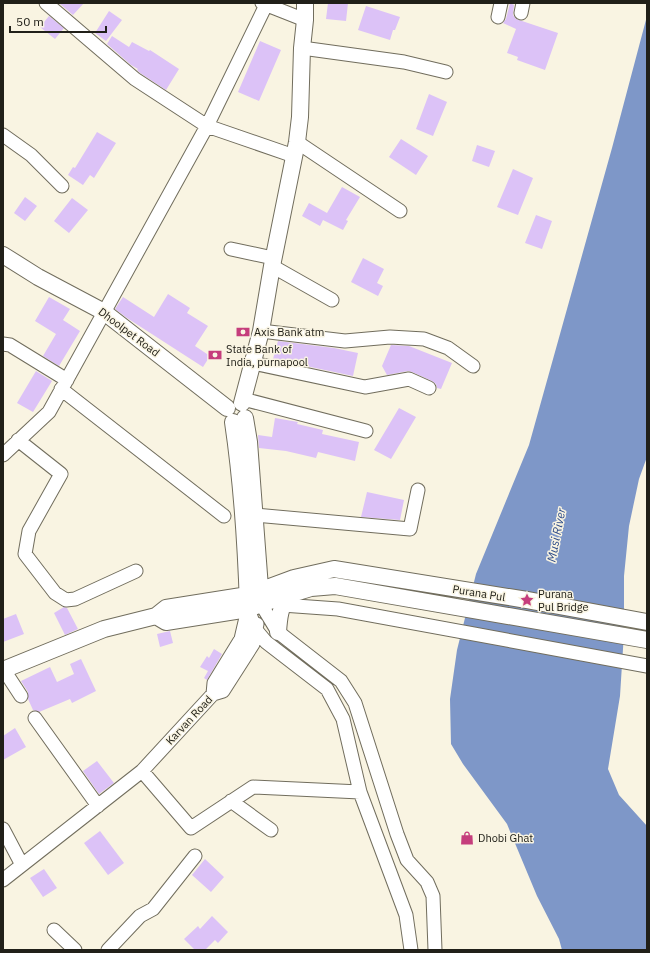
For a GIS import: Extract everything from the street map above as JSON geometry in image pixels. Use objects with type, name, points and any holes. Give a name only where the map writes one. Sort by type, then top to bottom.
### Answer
[{"type":"main road","points":[[3,670],[104,629],[156,616],[166,622],[254,600],[255,515],[238,410],[261,331],[295,149],[300,117],[305,3]]},
{"type":"main road","name":"Dhoolpet Road","points":[[3,255],[38,277],[104,312],[238,410]]},
{"type":"main road","name":"Karvan Road","points":[[238,410],[240,466],[247,566],[254,600]]},
{"type":"main road","name":"Purana Pul","points":[[254,600],[294,578],[334,569],[527,600],[647,622]]},
{"type":"main road","name":"Purana Pul","points":[[254,600],[286,600],[311,588],[335,586],[647,640]]},
{"type":"main road","points":[[278,632],[280,614],[286,600]]},
{"type":"street","points":[[46,3],[135,79],[207,126],[295,149],[400,211]]},
{"type":"street","points":[[498,17],[501,3]]},
{"type":"street","points":[[3,455],[49,412],[207,126],[265,4],[305,20]]},
{"type":"street","points":[[302,48],[404,62],[446,72]]},
{"type":"street","points":[[3,135],[31,155],[62,186]]},
{"type":"street","points":[[231,249],[273,262],[332,300]]},
{"type":"street","points":[[261,331],[345,341],[390,337],[424,339],[448,348],[473,366]]},
{"type":"street","points":[[3,344],[10,346],[64,384],[224,516]]},
{"type":"street","points":[[252,363],[365,387],[409,379],[429,388]]},
{"type":"street","points":[[238,410],[366,431]]},
{"type":"street","points":[[18,440],[61,474],[29,531],[25,554],[55,593],[66,600],[75,599],[136,571]]},
{"type":"street","points":[[255,515],[410,529],[418,490]]},
{"type":"street","points":[[214,694],[223,691],[253,644],[256,630],[254,600]]},
{"type":"street","points":[[254,600],[278,632],[341,681],[355,703],[397,834],[407,860],[427,882],[433,896],[434,950]]},
{"type":"street","name":"Karvan Road","points":[[3,880],[142,771],[214,694],[214,683],[241,639],[254,600]]},
{"type":"street","points":[[286,600],[647,666]]},
{"type":"street","points":[[256,630],[266,642],[327,689],[343,719],[360,792],[406,915],[411,950]]},
{"type":"street","points":[[3,670],[21,696]]},
{"type":"street","points":[[35,718],[98,806]]},
{"type":"street","points":[[142,771],[191,828],[253,787],[360,792]]},
{"type":"street","points":[[231,801],[271,830]]},
{"type":"street","points":[[3,829],[22,865]]},
{"type":"street","points":[[379,843],[397,834]]},
{"type":"street","points":[[108,950],[140,916],[153,909],[195,856]]},
{"type":"street","points":[[54,930],[75,950]]},
{"type":"water","name":"Musi River","points":[[647,16],[647,457],[639,479],[629,526],[624,576],[624,633],[620,696],[608,769],[619,795],[647,826],[647,950],[562,950],[559,939],[537,896],[507,824],[463,764],[451,744],[450,699],[457,650],[476,574],[529,445],[612,148]]},
{"type":"building","points":[[84,3],[73,15],[60,4]]},
{"type":"building","points":[[328,3],[348,3],[346,21],[326,19]]},
{"type":"building","points":[[510,3],[514,5],[513,15],[516,19],[558,33],[545,70],[517,60],[518,57],[507,53],[516,29],[503,23],[506,19]]},
{"type":"building","points":[[366,6],[400,17],[395,30],[393,30],[390,40],[358,30]]},
{"type":"building","points":[[109,11],[122,20],[106,41],[95,33]]},
{"type":"building","points":[[49,16],[64,28],[55,39],[40,27]]},
{"type":"building","points":[[112,36],[129,47],[132,42],[149,51],[150,50],[179,69],[166,90],[140,73],[137,70],[138,69],[131,65],[107,44]]},
{"type":"building","points":[[260,41],[281,50],[259,101],[238,92]]},
{"type":"building","points":[[429,94],[447,102],[433,136],[416,129]]},
{"type":"building","points":[[97,132],[116,143],[94,178],[90,175],[83,185],[68,175],[73,167],[75,168]]},
{"type":"building","points":[[401,139],[428,156],[416,175],[389,157]]},
{"type":"building","points":[[477,145],[495,151],[489,167],[472,161]]},
{"type":"building","points":[[513,169],[533,178],[518,215],[497,207]]},
{"type":"building","points":[[342,187],[360,197],[346,220],[348,221],[343,230],[323,220],[320,226],[302,216],[309,203],[327,213]]},
{"type":"building","points":[[25,197],[37,206],[25,221],[14,213]]},
{"type":"building","points":[[72,198],[88,210],[69,233],[54,221]]},
{"type":"building","points":[[536,215],[552,221],[542,249],[525,243]]},
{"type":"building","points":[[363,258],[384,269],[377,283],[383,286],[378,296],[351,282]]},
{"type":"building","points":[[168,294],[190,308],[187,313],[208,326],[195,346],[210,356],[203,367],[115,309],[123,297],[154,317]]},
{"type":"building","points":[[49,297],[70,309],[63,320],[80,331],[59,366],[43,356],[56,334],[35,321]]},
{"type":"building","points":[[278,341],[334,348],[358,353],[353,376],[273,359]]},
{"type":"building","points":[[391,345],[409,346],[452,363],[441,389],[437,388],[436,384],[432,381],[412,372],[408,371],[387,375],[382,366]]},
{"type":"building","points":[[36,371],[52,381],[33,412],[17,403]]},
{"type":"building","points":[[399,408],[416,417],[391,459],[374,450]]},
{"type":"building","points":[[275,418],[298,422],[297,424],[323,430],[322,434],[359,442],[355,461],[318,452],[316,458],[286,451],[259,448],[258,435],[272,437]]},
{"type":"building","points":[[367,492],[404,500],[400,520],[361,517]]},
{"type":"building","points":[[64,607],[67,608],[78,629],[65,635],[54,613]]},
{"type":"building","points":[[16,614],[24,634],[3,642],[3,619]]},
{"type":"building","points":[[170,631],[173,643],[160,647],[157,634]]},
{"type":"building","points":[[214,649],[222,654],[207,680],[204,678],[208,671],[200,667],[207,656],[209,658]]},
{"type":"building","points":[[81,659],[96,691],[72,703],[70,699],[39,712],[33,710],[28,699],[28,692],[21,681],[50,667],[57,682],[74,674],[70,664]]},
{"type":"building","points":[[15,728],[26,747],[3,760],[3,736]]},
{"type":"building","points":[[97,761],[114,783],[99,794],[83,771]]},
{"type":"building","points":[[100,831],[124,863],[108,875],[84,843]]},
{"type":"building","points":[[205,859],[224,877],[211,892],[192,875]]},
{"type":"building","points":[[44,869],[57,888],[43,897],[30,878]]},
{"type":"building","points":[[212,916],[228,932],[218,943],[215,940],[205,950],[195,950],[184,939],[198,926],[200,929]]},
{"type":"place","name":"Axis Bank atm","points":[[243,332]]},
{"type":"place","name":"State Bank of India, purnapool","points":[[215,355]]},
{"type":"place","name":"Purana Pul Bridge","points":[[527,600]]},
{"type":"place","name":"Dhobi Ghat","points":[[467,838]]}]
